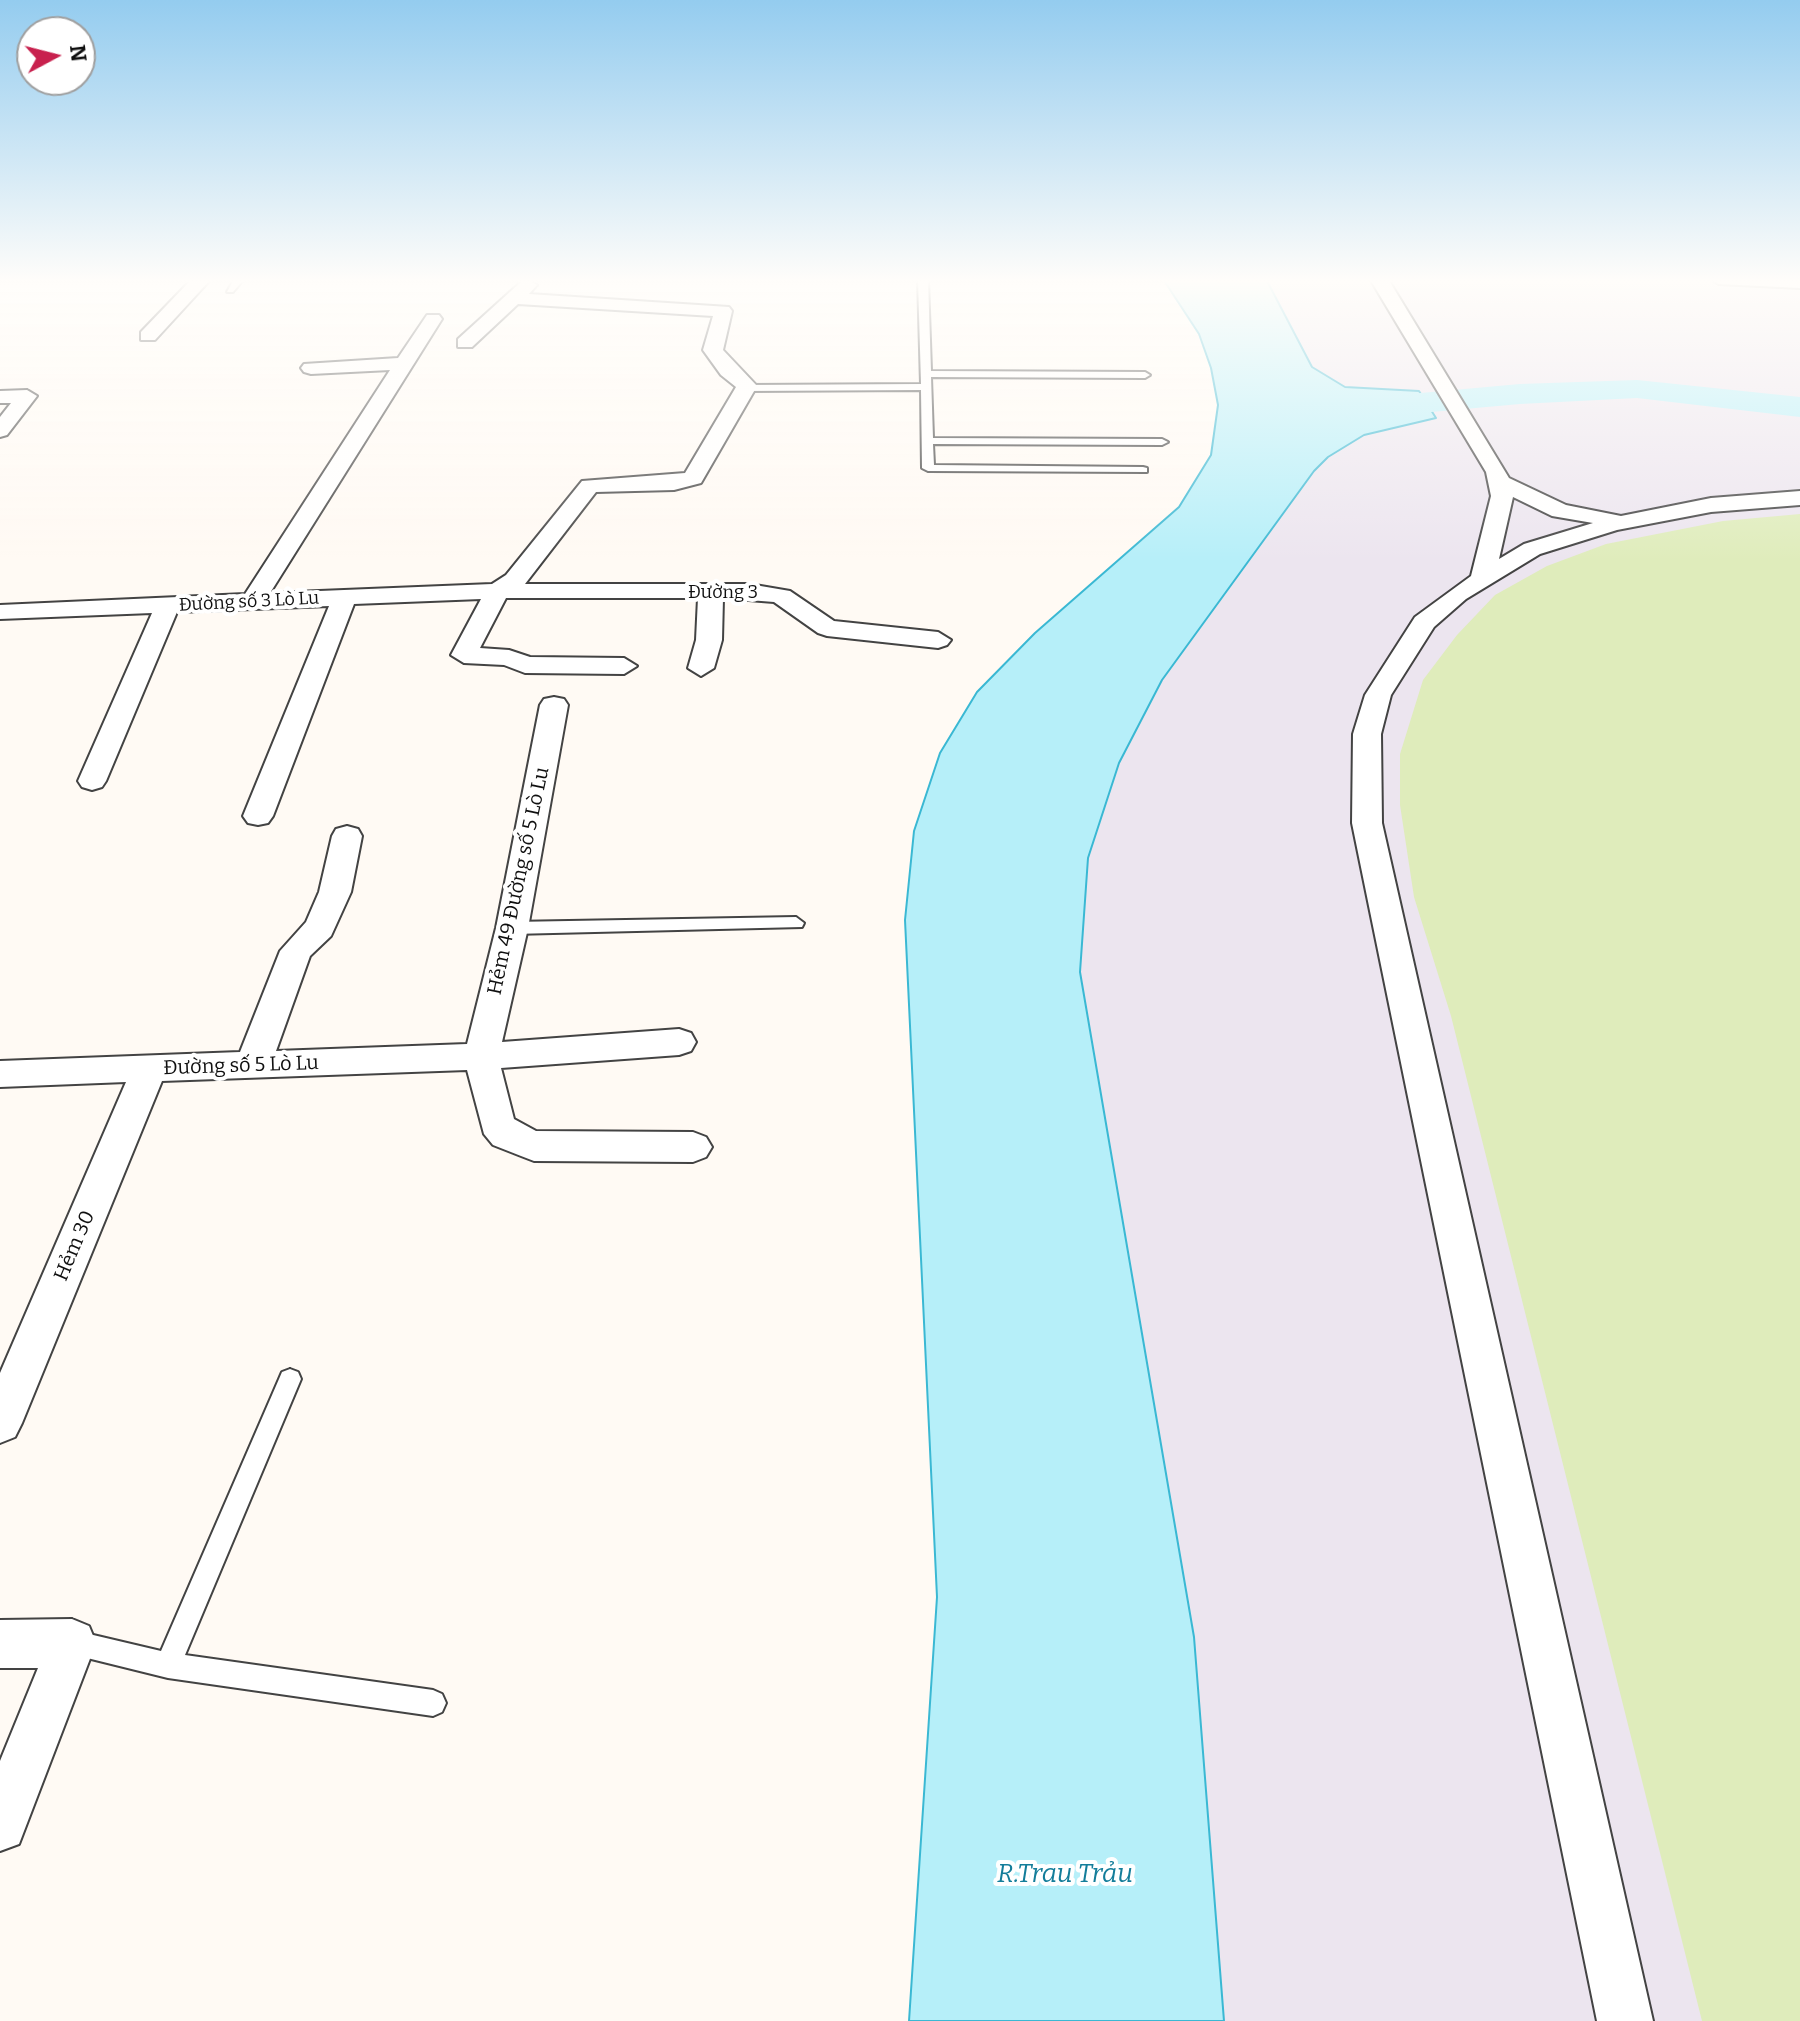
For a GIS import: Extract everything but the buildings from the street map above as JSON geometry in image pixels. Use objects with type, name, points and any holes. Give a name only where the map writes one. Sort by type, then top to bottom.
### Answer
[{"type":"street","points":[[254,599],[398,373]]},
{"type":"street","points":[[624,666],[580,665],[573,668],[525,665],[509,658],[464,655],[497,591],[515,580],[590,486],[674,483],[693,478],[746,388],[730,373]]},
{"type":"street","points":[[1437,373],[1469,421],[1500,482],[1502,496],[1482,578]]},
{"type":"street","points":[[0,397],[27,396],[0,431]]},
{"type":"street","points":[[1500,482],[1560,511],[1629,521]]},
{"type":"street","points":[[1625,2021],[1367,823],[1367,734],[1378,695],[1424,622],[1482,578],[1532,549],[1629,521],[1711,505],[1800,498]]},
{"type":"street","name":"Đường số 3 Lò Lu","points":[[0,612],[497,591]]},
{"type":"street","name":"Đường 3","points":[[497,591],[774,593],[827,628],[938,640]]},
{"type":"street","points":[[701,668],[709,640],[711,593]]},
{"type":"street","points":[[258,816],[344,598]]},
{"type":"street","points":[[92,781],[168,605]]},
{"type":"street","name":"Hẻm 49 Đường số 5 Lò Lu","points":[[481,1056],[512,928],[554,705]]},
{"type":"street","points":[[253,1065],[296,951],[320,928],[335,892],[347,836]]},
{"type":"street","name":"Đường số 5 Lò Lu","points":[[0,1074],[481,1056],[679,1042]]},
{"type":"street","points":[[481,1056],[497,1124],[506,1135],[523,1143],[547,1147],[693,1147]]},
{"type":"street","name":"Hẻm 30","points":[[0,1423],[149,1070]]},
{"type":"street","points":[[0,1644],[72,1643],[0,1825]]},
{"type":"lane","points":[[1143,470],[932,469],[925,463],[924,374],[1145,375]]},
{"type":"lane","points":[[746,388],[925,387]]},
{"type":"lane","points":[[926,441],[1162,442]]},
{"type":"lane","points":[[512,928],[796,923]]},
{"type":"lane","points":[[168,1665],[290,1379]]},
{"type":"lane","points":[[72,1643],[168,1665],[433,1703]]},
{"type":"shaded area","points":[[1312,373],[1800,373],[1800,2021],[1224,2021],[1194,1637],[1080,972],[1088,858],[1119,763],[1162,680],[1314,471]]},
{"type":"green space","points":[[1800,514],[1800,2021],[1702,2021],[1451,1016],[1414,897],[1400,805],[1400,754],[1423,680],[1457,635],[1495,595],[1547,566],[1606,544],[1723,521]]},
{"type":"water","name":"R.Trau Trảu","points":[[1212,373],[1322,373],[1345,387],[1419,391],[1436,418],[1364,435],[1328,457],[1314,471],[1162,680],[1119,763],[1088,858],[1080,972],[1194,1637],[1224,2021],[909,2021],[937,1597],[905,920],[914,831],[940,753],[977,692],[1035,633],[1179,507],[1211,455],[1218,405]]},
{"type":"waterway","points":[[1354,409],[1520,394],[1637,389],[1800,407]]}]
